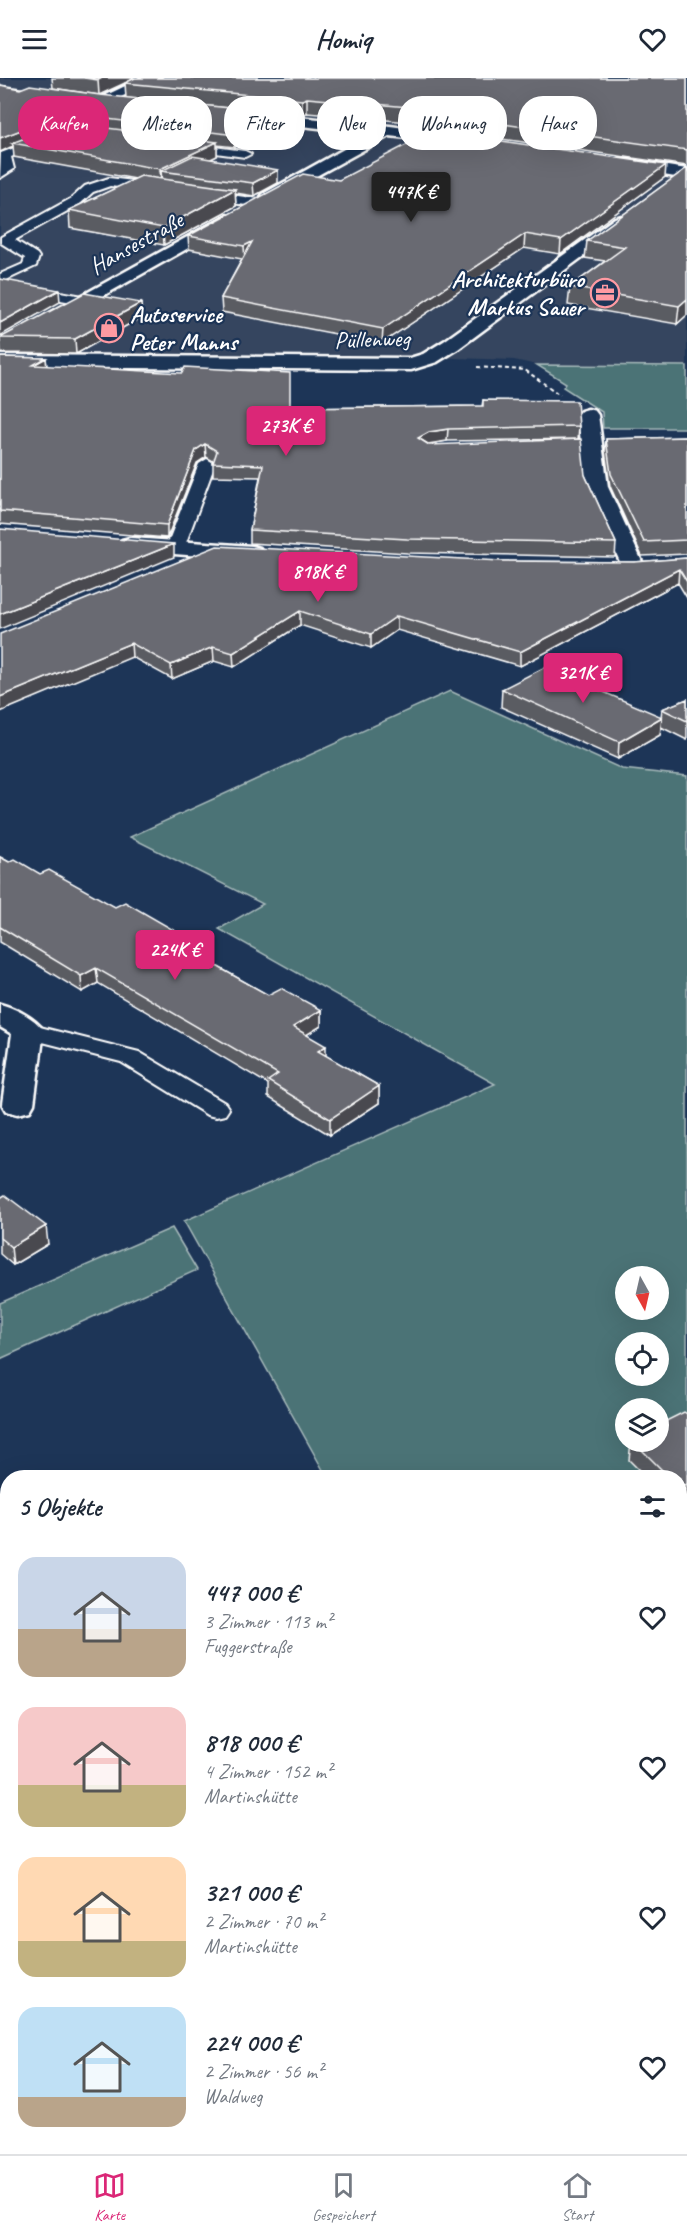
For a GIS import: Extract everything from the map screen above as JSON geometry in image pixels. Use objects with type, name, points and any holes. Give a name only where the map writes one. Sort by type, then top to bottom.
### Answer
[{"type":"street","points":[[109,98],[154,78]]},
{"type":"street","points":[[217,113],[398,131]]},
{"type":"street","name":"Hansestraße","points":[[41,323],[390,130]]},
{"type":"street","points":[[605,161],[686,174]]},
{"type":"street","points":[[667,187],[686,174]]},
{"type":"street","name":"Püllenweg","points":[[0,362],[391,365],[419,362],[451,345],[639,208]]},
{"type":"street","points":[[588,415],[584,447],[597,487],[633,566]]},
{"type":"street","points":[[104,543],[174,558],[218,551],[274,554]]},
{"type":"street","points":[[0,1013],[28,1031],[18,1104]]},
{"type":"lane","points":[[0,174],[8,169],[5,155],[18,149]]},
{"type":"lane","points":[[212,150],[245,154]]},
{"type":"lane","points":[[0,281],[29,266],[32,257],[6,240],[76,201],[89,189],[109,182],[173,190]]},
{"type":"lane","points":[[195,193],[259,202]]},
{"type":"lane","points":[[0,226],[26,229]]},
{"type":"lane","points":[[0,281],[36,292],[83,300]]},
{"type":"lane","points":[[174,558],[207,464]]},
{"type":"lane","points":[[28,1031],[130,1057],[216,1109]]},
{"type":"path","points":[[470,366],[525,370],[588,415]]},
{"type":"shaded area","points":[[0,78],[687,78],[687,366],[537,365],[514,360],[393,356],[0,355]]},
{"type":"green space","points":[[537,365],[687,366],[687,428],[603,428],[602,412],[563,387],[566,383]]},
{"type":"green space","points":[[450,691],[622,769],[687,776],[687,1470],[323,1470],[184,1221],[495,1084],[219,929],[263,904],[130,837]]},
{"type":"green space","points":[[172,1228],[197,1270],[0,1359],[0,1303]]},
{"type":"building","points":[[135,78],[687,78],[687,150],[597,137],[597,96],[519,96],[519,126],[507,125],[507,96],[398,96],[398,106],[386,105],[386,96],[317,96],[317,99],[305,99],[305,96],[260,96],[125,83]]},
{"type":"building","points":[[0,85],[20,89],[30,85],[121,97],[121,121],[109,119],[109,96],[18,96],[18,131],[0,138]]},
{"type":"building","points":[[212,106],[224,107],[224,134],[212,132]]},
{"type":"building","points":[[109,128],[121,130],[121,150],[200,150],[160,169],[52,150],[109,150]]},
{"type":"building","points":[[507,142],[519,144],[519,150],[563,150],[666,165],[561,240],[525,234],[383,329],[221,298],[252,242],[244,246],[188,236],[303,174],[339,180],[398,149],[507,150]]},
{"type":"building","points":[[192,156],[278,170],[253,183],[161,171]]},
{"type":"building","points":[[687,168],[687,299],[679,306],[570,287],[625,247],[587,241]]},
{"type":"building","points":[[141,176],[235,189],[163,228],[69,210]]},
{"type":"building","points":[[0,279],[59,290],[0,323]]},
{"type":"building","points":[[84,293],[141,303],[75,339],[0,338]]},
{"type":"building","points":[[0,357],[46,358],[33,365],[182,373],[185,367],[290,373],[290,408],[483,406],[483,400],[577,401],[579,426],[448,429],[429,432],[418,438],[429,445],[581,439],[585,475],[616,543],[407,539],[250,530],[263,465],[213,463],[217,451],[205,444],[196,450],[167,525],[0,511]]},
{"type":"building","points":[[687,437],[687,540],[644,542],[611,474],[606,439]]},
{"type":"building","points":[[0,529],[174,544],[0,614]]},
{"type":"building","points":[[217,546],[501,561],[634,562],[687,558],[687,582],[679,569],[520,652],[397,616],[371,634],[300,611],[233,653],[213,647],[171,665],[131,643],[0,697],[0,634]]},
{"type":"building","points":[[545,667],[662,717],[619,742],[502,689]]},
{"type":"building","points":[[687,699],[687,721],[662,709]]},
{"type":"building","points":[[0,857],[9,862],[15,859],[40,874],[49,870],[115,907],[125,902],[196,943],[186,949],[268,995],[281,988],[321,1010],[293,1027],[326,1046],[318,1051],[379,1086],[330,1119],[268,1081],[278,1074],[96,968],[81,976],[0,927]]},
{"type":"building","points":[[5,1195],[46,1226],[11,1247],[0,1238],[0,1198]]},
{"type":"building","points":[[684,1412],[687,1414],[687,1470],[662,1470],[644,1452],[669,1452],[669,1420]]},
{"type":"place","name":"Architekturbüro Markus Sauer","points":[[605,293]]},
{"type":"place","name":"Autoservice Peter Manns","points":[[109,328]]}]
